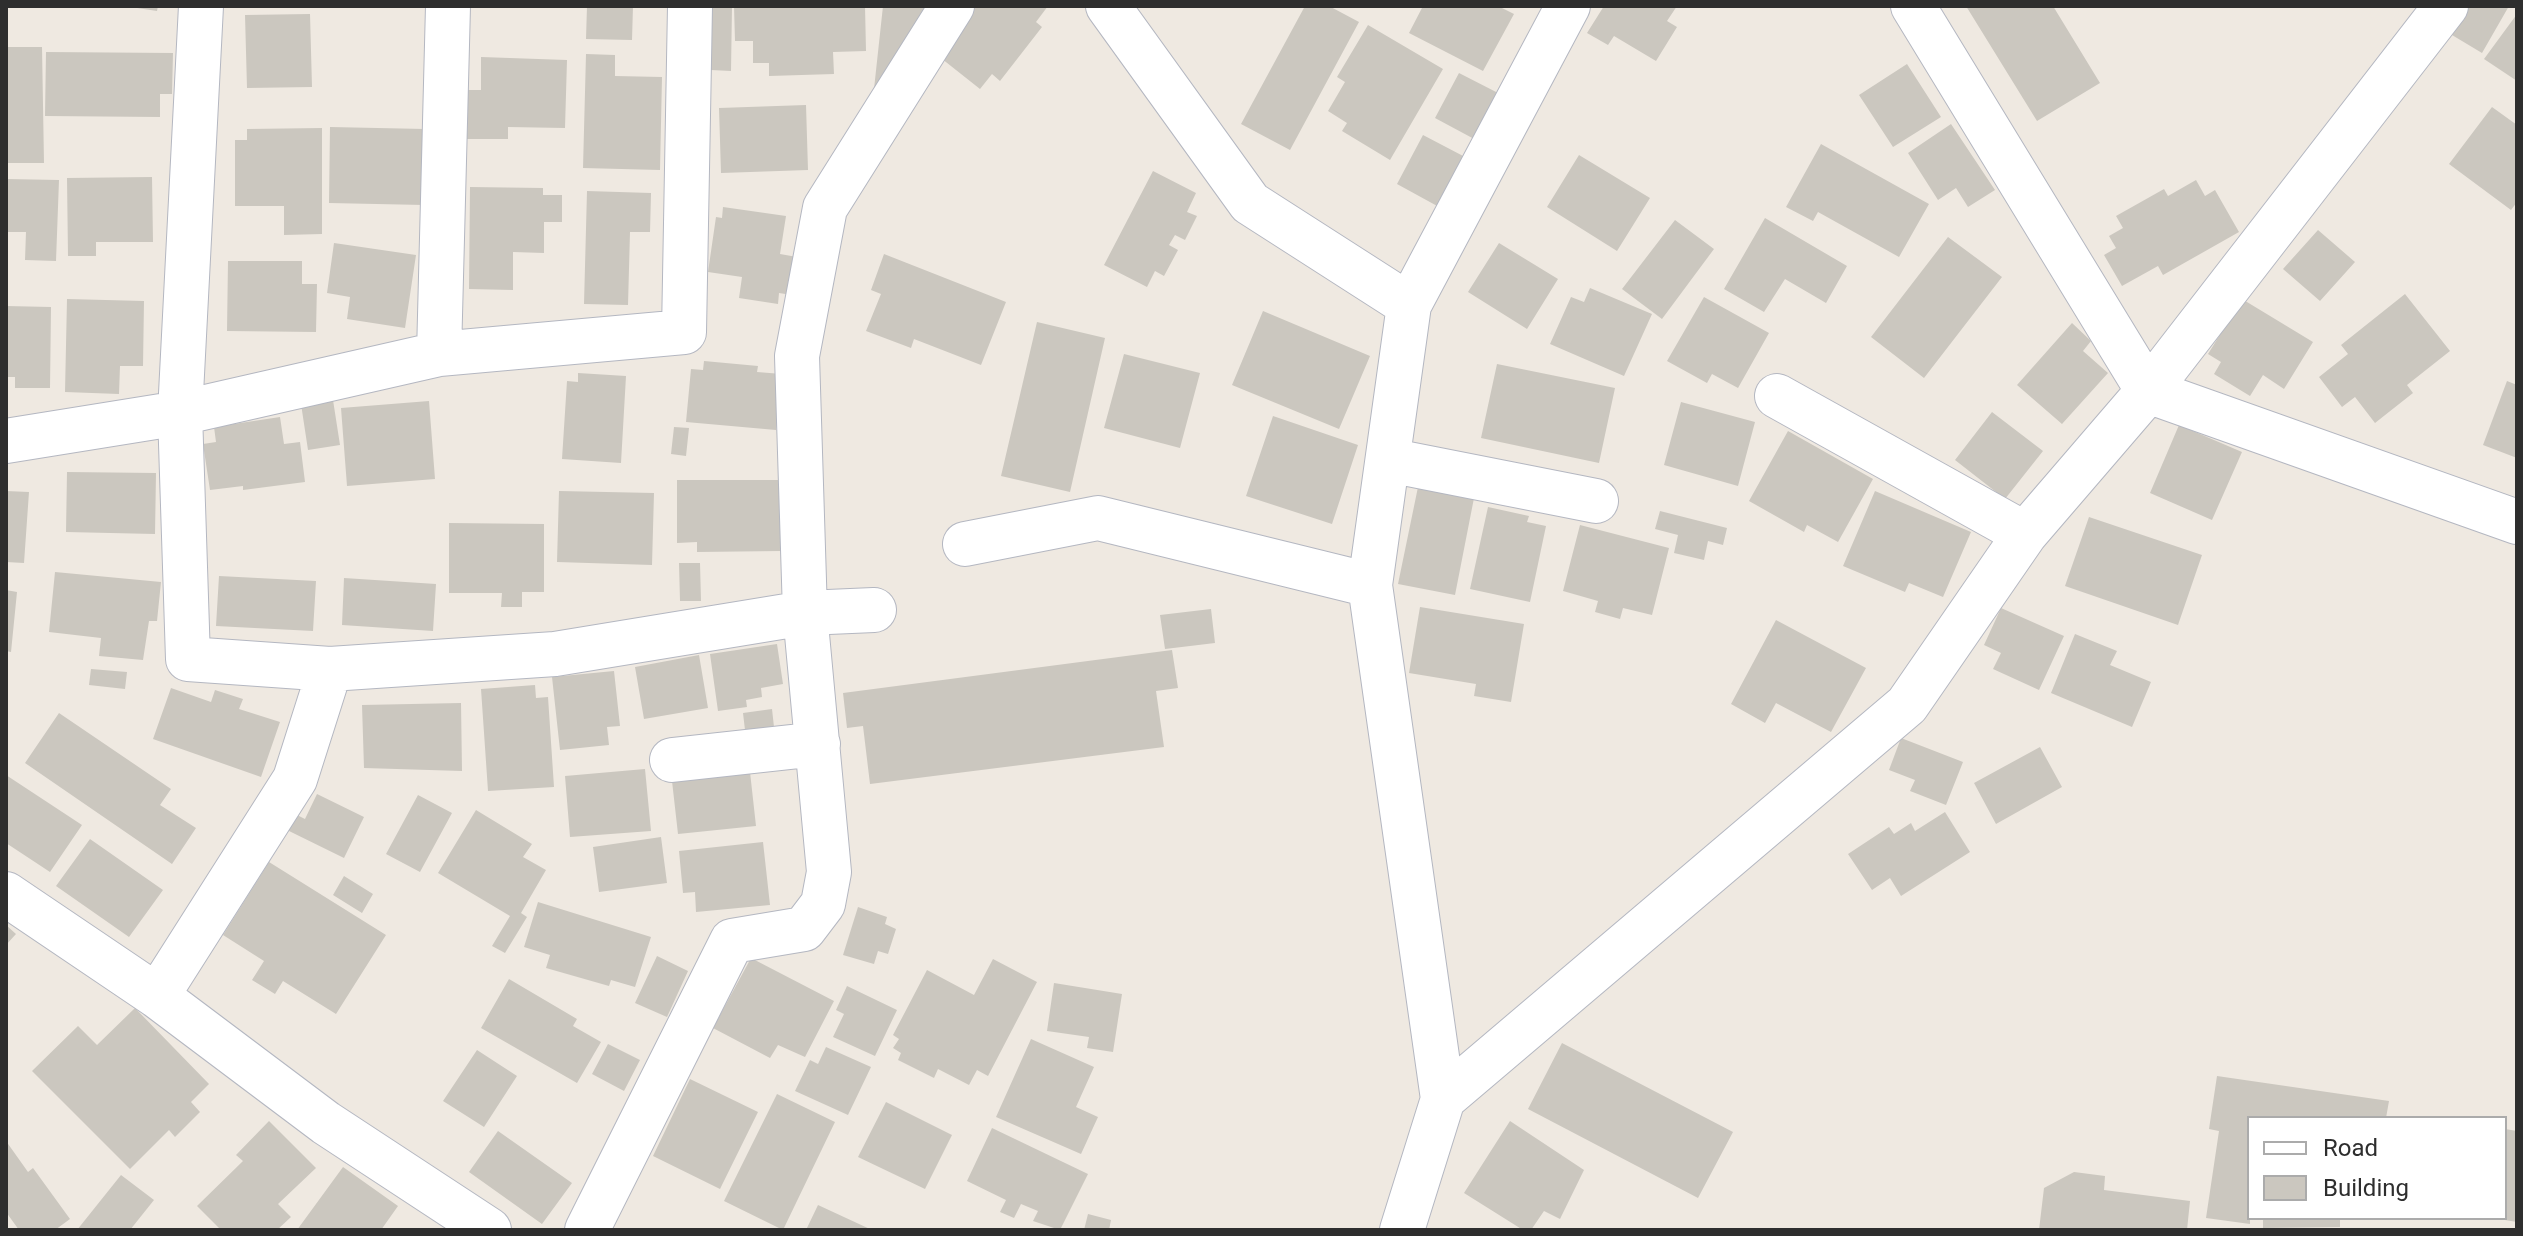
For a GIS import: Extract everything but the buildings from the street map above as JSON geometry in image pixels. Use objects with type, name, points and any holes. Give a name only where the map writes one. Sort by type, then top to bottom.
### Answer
[{"type":"street","points":[[201,6],[180,413],[188,659],[330,669],[555,654],[805,613],[874,610]]},
{"type":"street","points":[[439,354],[448,6]]},
{"type":"street","points":[[6,441],[180,413],[439,354],[684,332],[690,6]]},
{"type":"street","points":[[587,1230],[732,941],[804,929],[823,904],[829,872],[805,613],[797,356],[825,208],[952,6]]},
{"type":"street","points":[[1108,6],[1250,203],[1409,305]]},
{"type":"street","points":[[1913,6],[2148,391],[2517,522]]},
{"type":"street","points":[[1443,1099],[1907,705],[2025,534],[2148,391],[2446,6]]},
{"type":"street","points":[[1402,1230],[1443,1099],[1370,585],[1409,305],[1556,10]]},
{"type":"street","points":[[1777,396],[2025,534]]},
{"type":"street","points":[[1388,460],[1596,501]]},
{"type":"street","points":[[965,544],[1098,518],[1370,585]]},
{"type":"street","points":[[157,996],[295,779],[330,669]]},
{"type":"street","points":[[672,760],[818,744]]},
{"type":"street","points":[[6,894],[157,996],[326,1123],[470,1225]]}]
